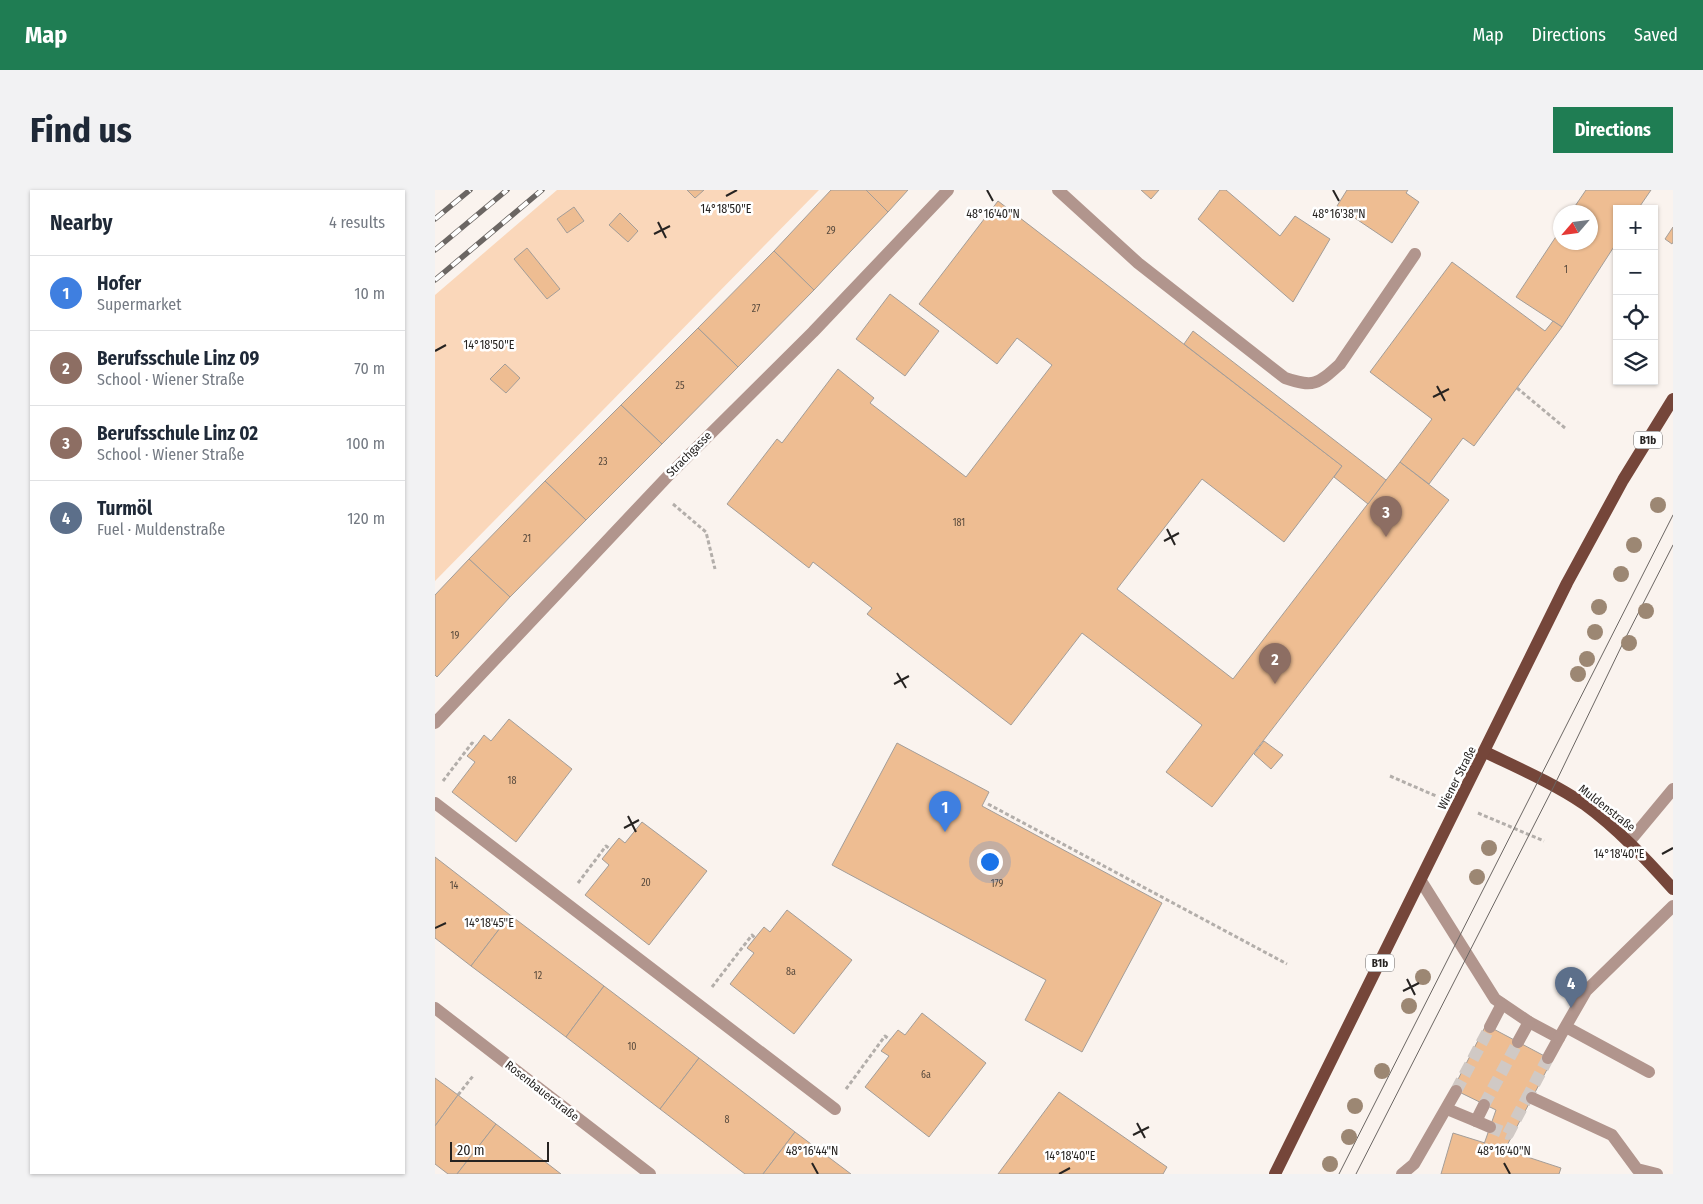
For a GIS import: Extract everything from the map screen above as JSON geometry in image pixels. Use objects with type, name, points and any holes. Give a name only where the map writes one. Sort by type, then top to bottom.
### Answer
[{"type":"main road","name":"Wiener Straße","points":[[1275,1174],[1567,583],[1623,480],[1673,399]]},
{"type":"main road","name":"Muldenstraße","points":[[1485,752],[1554,786],[1585,805],[1629,842],[1673,889]]},
{"type":"street","name":"Strachgasse","points":[[435,722],[655,489],[813,332],[948,190]]},
{"type":"street","points":[[1059,190],[1145,269],[1285,378],[1306,385],[1325,378],[1341,364],[1415,254]]},
{"type":"street","points":[[1629,842],[1673,789]]},
{"type":"street","points":[[435,803],[834,1108]]},
{"type":"street","points":[[1421,881],[1498,1002],[1529,1022],[1562,1032],[1649,1072]]},
{"type":"street","points":[[1548,1058],[1586,991],[1673,906]]},
{"type":"street","points":[[1490,1028],[1498,1002]]},
{"type":"street","name":"Rosenbauerstraße","points":[[435,1008],[635,1169],[650,1174]]},
{"type":"street","points":[[1518,1042],[1529,1022]]},
{"type":"street","points":[[1402,1174],[1414,1164],[1456,1091]]},
{"type":"street","points":[[1532,1098],[1612,1135],[1636,1171],[1657,1174]]},
{"type":"street","points":[[1476,1121],[1485,1105]]},
{"type":"street","points":[[1447,1109],[1490,1127]]},
{"type":"path","points":[[1517,388],[1565,428]]},
{"type":"path","points":[[655,489],[706,532],[715,569]]},
{"type":"path","points":[[440,785],[472,743],[475,746]]},
{"type":"path","points":[[988,804],[1287,964]]},
{"type":"path","points":[[565,902],[606,846],[610,849]]},
{"type":"path","points":[[699,1004],[752,935],[755,938]]},
{"type":"path","points":[[834,1108],[885,1036],[890,1040]]},
{"type":"path","points":[[458,1095],[473,1076]]},
{"type":"shaded area","points":[[557,190],[819,190],[435,581],[435,295]]},
{"type":"building","points":[[687,190],[704,190],[695,198]]},
{"type":"building","points":[[831,190],[866,190],[888,212],[814,290],[774,251]]},
{"type":"building","points":[[866,190],[908,190],[888,212]]},
{"type":"building","points":[[1141,190],[1159,190],[1151,199]]},
{"type":"building","points":[[1220,190],[1226,190],[1280,236],[1295,216],[1330,239],[1293,302],[1198,219]]},
{"type":"building","points":[[1347,190],[1408,190],[1406,193],[1419,202],[1392,243],[1337,206]]},
{"type":"building","points":[[1586,190],[1651,190],[1641,205],[1613,205],[1613,248],[1562,327],[1516,297],[1553,241],[1553,250],[1598,250],[1598,205],[1576,205]]},
{"type":"building","points":[[998,201],[1342,466],[1284,542],[1202,479],[1117,589],[1233,679],[1400,462],[1449,500],[1212,807],[1166,772],[1202,725],[1082,633],[1011,725],[867,614],[872,608],[813,562],[809,568],[727,504],[777,439],[782,443],[838,369],[874,398],[870,403],[966,477],[1052,365],[1017,338],[997,364],[919,304]]},
{"type":"building","points":[[574,207],[584,221],[567,233],[557,219]]},
{"type":"building","points":[[620,213],[638,231],[628,242],[609,225]]},
{"type":"building","points":[[1673,227],[1673,242],[1672,244],[1665,239]]},
{"type":"building","points":[[527,248],[560,289],[547,299],[514,259]]},
{"type":"building","points":[[774,251],[814,290],[738,367],[698,328]]},
{"type":"building","points":[[1452,262],[1545,331],[1553,321],[1562,327],[1474,446],[1463,438],[1429,484],[1400,462],[1432,419],[1370,372]]},
{"type":"building","points":[[890,294],[939,331],[905,376],[856,339]]},
{"type":"building","points":[[698,328],[738,367],[662,444],[621,405]]},
{"type":"building","points":[[1193,331],[1386,480],[1368,504],[1334,477],[1342,466],[1184,344]]},
{"type":"building","points":[[505,364],[520,378],[506,393],[490,379]]},
{"type":"building","points":[[621,405],[662,444],[586,520],[545,481]]},
{"type":"building","points":[[545,481],[586,520],[510,597],[469,559]]},
{"type":"building","points":[[469,559],[510,597],[437,677],[435,675],[435,595]]},
{"type":"building","points":[[509,719],[572,769],[516,842],[452,792],[475,762],[467,756],[484,735],[491,741]]},
{"type":"building","points":[[1264,741],[1283,755],[1271,769],[1254,754]]},
{"type":"building","points":[[897,743],[989,792],[982,806],[1162,903],[1082,1052],[1025,1020],[1046,980],[832,865]]},
{"type":"building","points":[[642,822],[707,871],[649,945],[585,895],[609,865],[602,859],[619,838],[625,843]]},
{"type":"building","points":[[435,857],[510,915],[471,966],[435,938]]},
{"type":"building","points":[[787,910],[852,960],[794,1034],[730,984],[754,953],[747,948],[764,927],[770,932]]},
{"type":"building","points":[[510,915],[604,986],[566,1037],[471,966]]},
{"type":"building","points":[[604,986],[699,1058],[660,1109],[566,1037]]},
{"type":"building","points":[[922,1013],[986,1063],[929,1137],[865,1087],[889,1056],[881,1051],[898,1030],[905,1035]]},
{"type":"building","points":[[1486,1025],[1552,1060],[1503,1153],[1483,1147],[1496,1110],[1453,1089]]},
{"type":"building","points":[[699,1058],[795,1132],[763,1174],[745,1174],[660,1109]]},
{"type":"building","points":[[435,1078],[458,1095],[435,1126]]},
{"type":"building","points":[[1059,1092],[1167,1167],[1163,1174],[998,1174]]},
{"type":"building","points":[[458,1095],[496,1124],[457,1174],[448,1174],[435,1164],[435,1126]]},
{"type":"building","points":[[496,1124],[513,1137],[561,1174],[457,1174]]},
{"type":"building","points":[[795,1132],[851,1174],[763,1174]]},
{"type":"building","points":[[1453,1133],[1485,1143],[1483,1147],[1503,1153],[1506,1150],[1561,1168],[1559,1174],[1441,1174]]},
{"type":"tunnel","points":[[1456,1091],[1490,1027]]},
{"type":"tunnel","points":[[1484,1105],[1518,1042]]},
{"type":"tunnel","points":[[1532,1098],[1528,1096],[1548,1058]]},
{"type":"tunnel","points":[[1490,1127],[1508,1134],[1528,1096]]},
{"type":"tram line","points":[[1339,1174],[1673,515]]},
{"type":"tram line","points":[[1356,1174],[1554,786],[1673,545]]},
{"type":"railway","points":[[435,219],[470,190]]},
{"type":"railway","points":[[435,250],[507,190]]},
{"type":"railway","points":[[435,280],[542,190]]},
{"type":"place","name":"Berufsschule Linz 02","points":[[1386,537]]},
{"type":"place","name":"Berufsschule Linz 09","points":[[1275,684]]},
{"type":"place","name":"Hofer","points":[[945,832]]},
{"type":"place","name":"Turmöl","points":[[1571,1008]]}]
